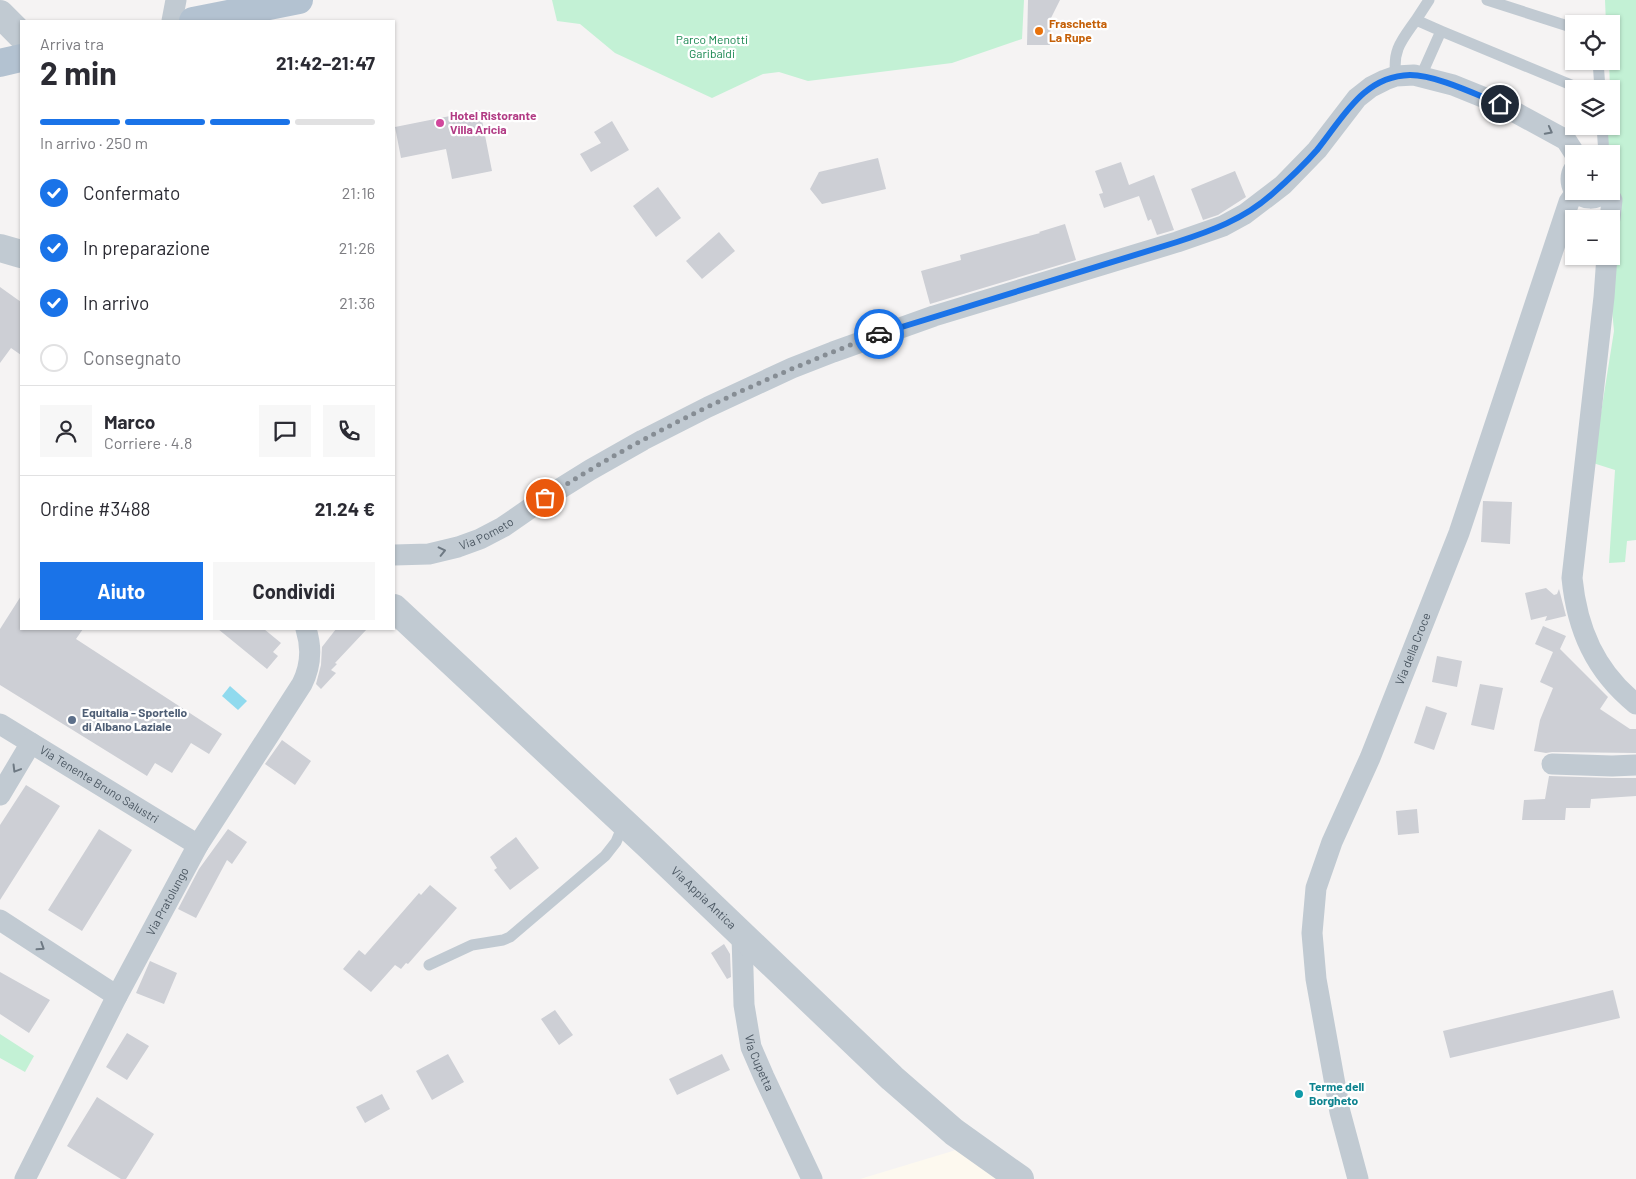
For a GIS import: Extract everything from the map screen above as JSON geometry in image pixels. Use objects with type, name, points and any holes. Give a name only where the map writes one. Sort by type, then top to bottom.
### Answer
[{"type":"main road","points":[[198,20],[299,0]]},
{"type":"main road","points":[[0,63],[20,58]]},
{"type":"street","points":[[172,20],[176,0]]},
{"type":"street","points":[[0,14],[20,34]]},
{"type":"street","name":"Via Pometo","points":[[395,555],[428,554],[458,547],[480,539],[503,528],[545,498],[642,440],[792,368],[926,319],[1177,242],[1222,226],[1245,214],[1270,197],[1317,150],[1350,105],[1361,94],[1376,84],[1396,76],[1421,76],[1454,85],[1500,104],[1566,140],[1569,145]]},
{"type":"street","name":"Via della Croce","points":[[1348,1179],[1340,1112],[1314,962],[1312,916],[1317,882],[1332,842],[1370,758],[1460,533],[1570,200]]},
{"type":"street","points":[[0,248],[20,254]]},
{"type":"street","points":[[1606,265],[1572,578],[1577,616],[1589,645],[1617,688],[1633,699]]},
{"type":"street","name":"Via Appia Antica","points":[[395,609],[624,823],[892,1078],[954,1132],[1020,1179]]},
{"type":"street","name":"Via Pratolungo","points":[[24,1179],[117,996],[198,845],[302,684],[310,657],[310,645],[306,630]]},
{"type":"street","name":"Via Tenente Bruno Salustri","points":[[0,724],[198,845]]},
{"type":"street","points":[[0,795],[31,743]]},
{"type":"street","points":[[1552,764],[1636,765]]},
{"type":"street","points":[[0,920],[117,996]]},
{"type":"street","name":"Via Cupetta","points":[[742,936],[744,1005],[752,1047],[812,1179]]},
{"type":"street","name":"Via della Croce","points":[[1340,1112],[1358,1179]]},
{"type":"lane","points":[[1396,76],[1395,59],[1397,49],[1429,0]]},
{"type":"lane","points":[[1487,0],[1565,25]]},
{"type":"lane","points":[[1416,20],[1565,82]]},
{"type":"lane","points":[[1421,76],[1441,31]]},
{"type":"lane","points":[[429,965],[472,944],[503,940],[510,937],[605,856],[613,847],[624,823]]},
{"type":"shaded area","points":[[956,1150],[997,1179],[860,1179]]},
{"type":"green space","name":"Parco Menotti Garibaldi","points":[[552,0],[1024,0],[1022,39],[952,63],[808,81],[779,72],[763,74],[712,98],[615,53],[580,24],[557,21]]},
{"type":"green space","points":[[1605,0],[1636,0],[1636,540],[1627,541],[1625,562],[1609,563],[1615,470],[1593,463],[1614,331],[1611,299],[1612,265],[1620,265],[1620,210],[1615,210],[1615,200],[1620,200],[1620,145],[1608,145],[1608,135],[1620,135],[1620,80],[1610,80],[1609,70],[1620,70],[1620,15],[1606,15]]},
{"type":"green space","points":[[0,1034],[34,1056],[25,1072],[0,1058]]},
{"type":"water","points":[[230,686],[247,701],[238,710],[222,696]]},
{"type":"building","name":"Fraschetta La Rupe","points":[[1028,0],[1060,0],[1051,18],[1050,45],[1027,45]]},
{"type":"building","points":[[480,110],[492,171],[452,179],[446,149],[401,158],[395,127]]},
{"type":"building","points":[[612,121],[629,150],[591,172],[580,154],[601,143],[594,132]]},
{"type":"building","points":[[878,158],[886,189],[822,204],[810,189],[819,172]]},
{"type":"building","points":[[1121,162],[1129,185],[1154,175],[1174,230],[1157,235],[1151,219],[1148,221],[1139,196],[1104,208],[1099,194],[1103,193],[1095,171]]},
{"type":"building","points":[[1235,171],[1246,197],[1218,215],[1203,220],[1191,189]]},
{"type":"building","points":[[658,187],[681,218],[656,237],[633,206]]},
{"type":"building","points":[[1065,224],[1076,260],[930,304],[921,271],[961,260],[960,255],[1040,233]]},
{"type":"building","points":[[719,232],[735,251],[702,279],[686,261]]},
{"type":"building","points":[[0,287],[20,301],[20,354],[11,348],[0,363]]},
{"type":"building","points":[[1483,501],[1512,502],[1510,544],[1481,542]]},
{"type":"building","points":[[1546,588],[1554,595],[1557,594],[1559,589],[1566,616],[1545,621],[1547,616],[1531,620],[1525,593]]},
{"type":"building","points":[[20,598],[20,630],[82,630],[76,639],[222,734],[209,754],[191,743],[172,773],[155,763],[147,776],[0,685],[0,629]]},
{"type":"building","points":[[1543,626],[1566,636],[1560,649],[1608,697],[1600,709],[1630,729],[1636,729],[1636,753],[1546,753],[1534,751],[1540,720],[1553,688],[1540,682],[1553,652],[1535,644]]},
{"type":"building","points":[[219,630],[265,630],[281,643],[273,652],[278,656],[267,669]]},
{"type":"building","points":[[335,630],[366,630],[335,663],[337,664],[331,670],[336,673],[321,689],[316,684],[321,665],[322,647]]},
{"type":"building","points":[[1437,656],[1462,661],[1457,687],[1432,682]]},
{"type":"building","points":[[1480,684],[1503,688],[1494,730],[1471,725]]},
{"type":"building","points":[[1426,706],[1447,713],[1434,750],[1414,743]]},
{"type":"building","points":[[282,740],[311,761],[295,785],[265,764]]},
{"type":"building","points":[[1549,776],[1636,778],[1636,796],[1591,799],[1590,808],[1566,808],[1565,820],[1522,820],[1524,800],[1545,799]]},
{"type":"building","points":[[26,785],[60,806],[0,900],[0,825]]},
{"type":"building","points":[[1417,809],[1419,833],[1398,835],[1396,811]]},
{"type":"building","points":[[99,829],[132,850],[82,931],[48,910]]},
{"type":"building","points":[[228,829],[247,842],[232,864],[227,860],[196,918],[178,909],[199,869]]},
{"type":"building","points":[[516,837],[539,868],[510,890],[494,870],[497,868],[490,857]]},
{"type":"building","points":[[430,885],[457,908],[408,964],[406,963],[401,969],[395,965],[371,992],[343,969],[359,950],[365,955],[419,893],[421,895]]},
{"type":"building","points":[[724,944],[730,954],[731,977],[727,979],[711,953]]},
{"type":"building","points":[[150,961],[177,973],[164,1004],[136,993]]},
{"type":"building","points":[[0,972],[50,1000],[29,1033],[0,1014]]},
{"type":"building","points":[[1613,990],[1620,1018],[1450,1058],[1443,1031]]},
{"type":"building","points":[[555,1010],[573,1035],[559,1045],[541,1019]]},
{"type":"building","points":[[127,1033],[149,1046],[127,1080],[106,1067]]},
{"type":"building","points":[[448,1054],[464,1082],[432,1100],[416,1071]]},
{"type":"building","points":[[722,1054],[730,1070],[677,1095],[669,1079]]},
{"type":"building","points":[[382,1094],[390,1109],[365,1123],[356,1107]]},
{"type":"building","points":[[97,1097],[154,1134],[126,1179],[121,1179],[67,1146]]},
{"type":"way so far","points":[[545,498],[606,460],[708,407],[792,368],[879,334]]},
{"type":"place","name":"Fraschetta La Rupe","points":[[1039,31]]},
{"type":"place","name":"Hotel Ristorante Villa Aricia","points":[[440,123]]},
{"type":"place","name":"Equitalia - Sportello di Albano Laziale","points":[[72,720]]},
{"type":"place","name":"Terme dell Borgheto","points":[[1299,1094]]},
{"type":"route","points":[[879,334],[1200,235],[1238,218],[1270,197],[1283,185],[1317,150],[1350,105],[1361,94],[1385,80],[1396,76],[1421,76],[1454,85],[1500,104]]}]
